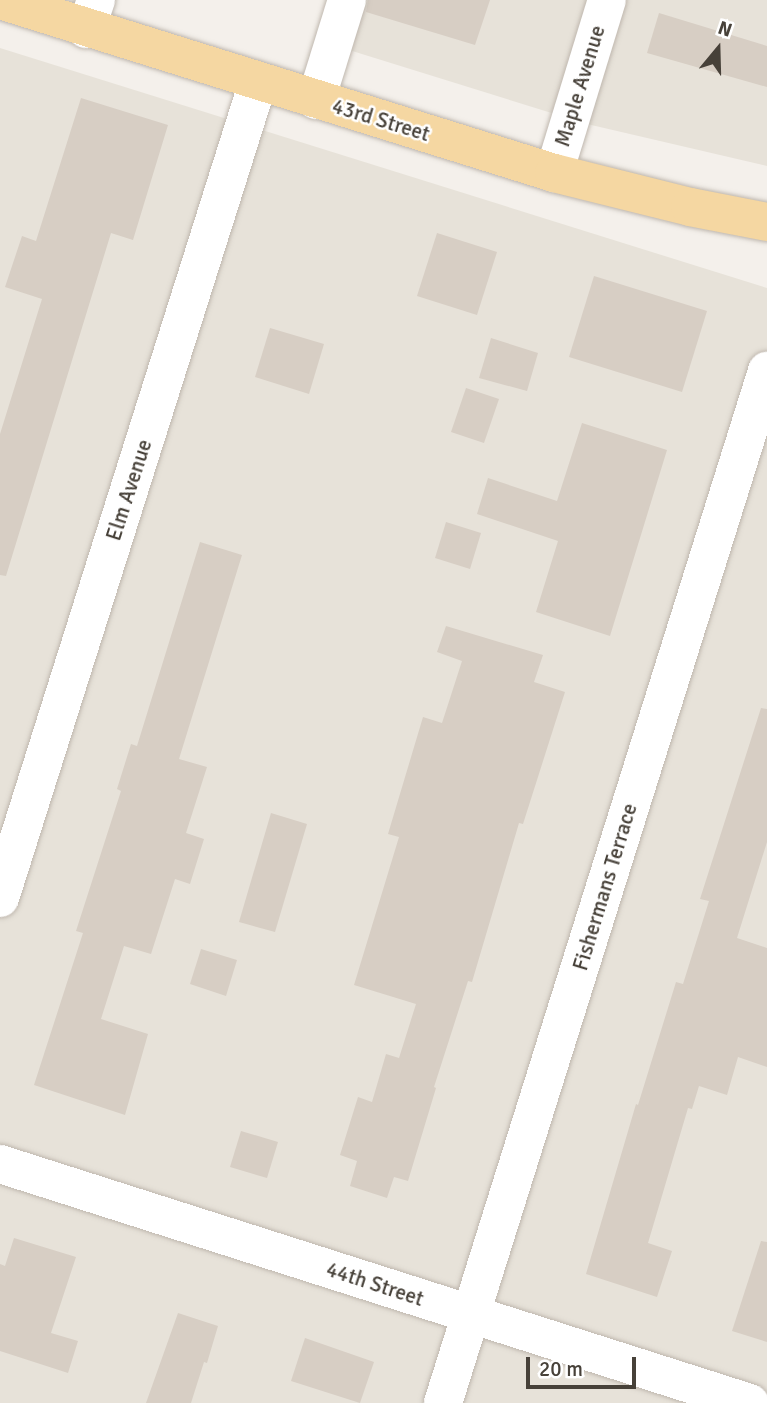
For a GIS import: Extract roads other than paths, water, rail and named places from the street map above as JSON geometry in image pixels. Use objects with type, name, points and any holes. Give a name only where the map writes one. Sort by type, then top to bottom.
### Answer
[{"type":"main road","name":"43rd Street","points":[[0,0],[91,14],[258,82],[554,173],[690,207],[767,222]]},
{"type":"street","points":[[316,100],[347,0]]},
{"type":"street","name":"Maple Avenue","points":[[554,173],[607,0]]},
{"type":"street","name":"Elm Avenue","points":[[0,898],[258,82]]},
{"type":"street","name":"Fishermans Terrace","points":[[443,1403],[767,371]]},
{"type":"street","name":"44th Street","points":[[0,1164],[750,1403]]}]
